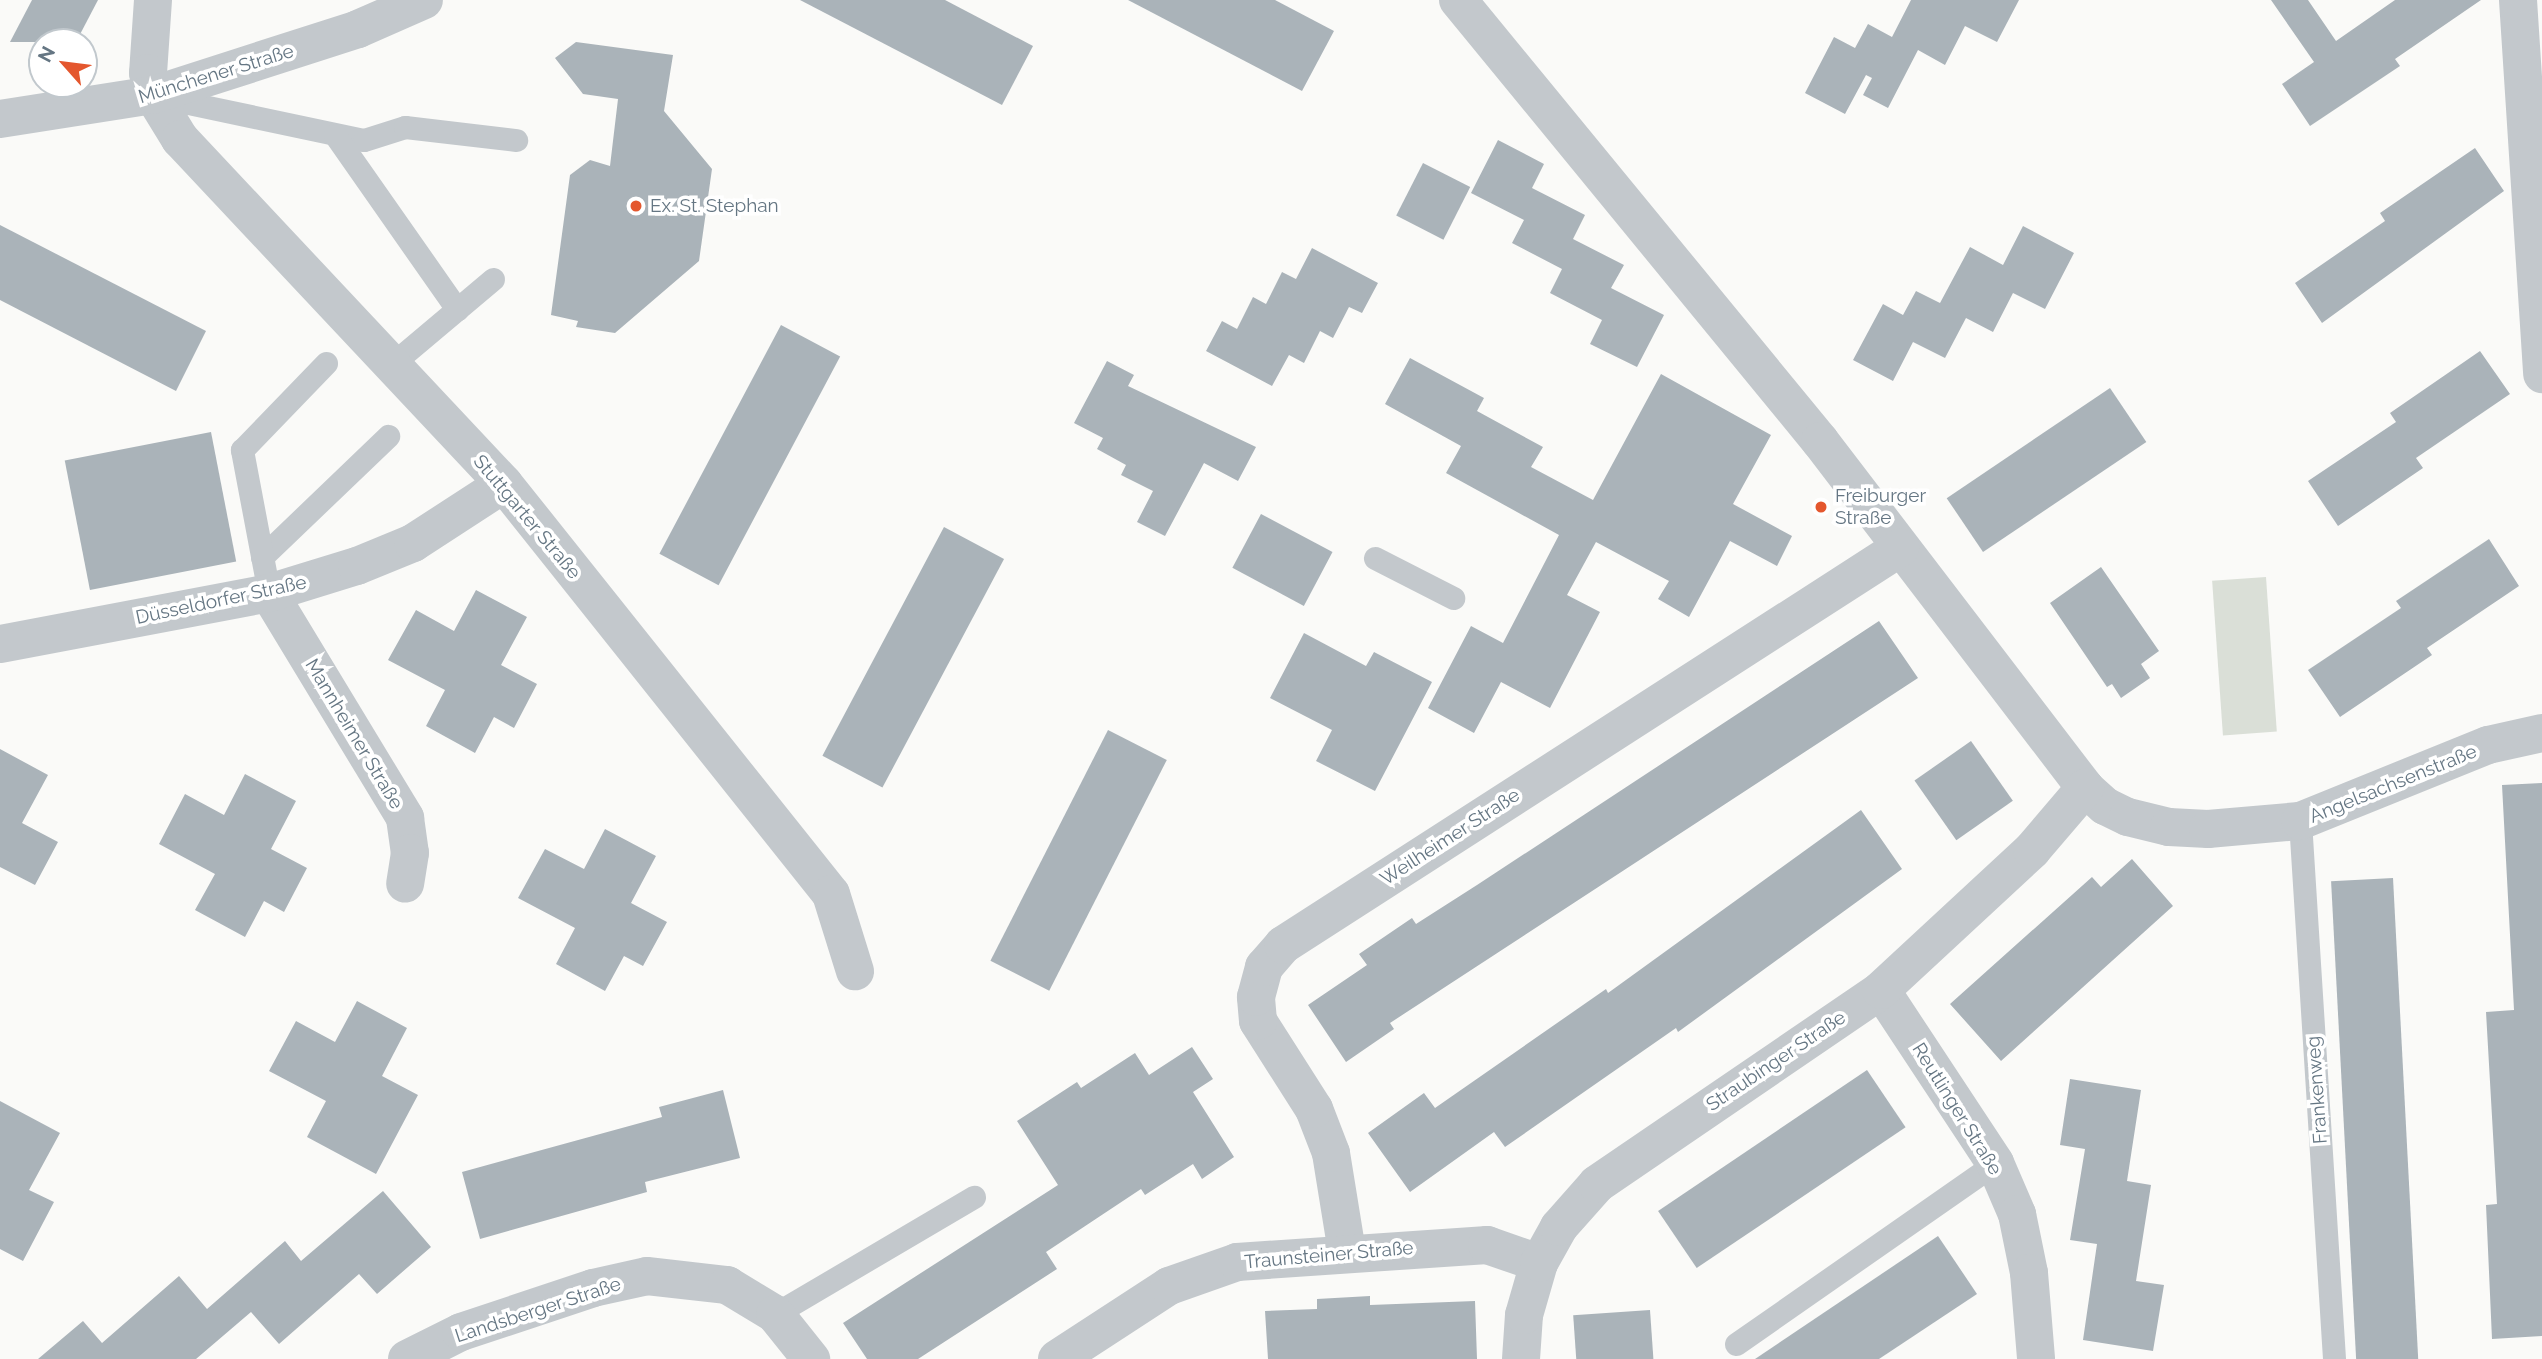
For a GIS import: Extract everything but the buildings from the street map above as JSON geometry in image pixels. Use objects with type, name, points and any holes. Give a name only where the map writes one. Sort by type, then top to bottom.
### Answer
[{"type":"street","points":[[153,0],[147,60],[153,95]]},
{"type":"street","name":"Münchener Straße","points":[[0,119],[153,95],[358,29],[424,0]]},
{"type":"street","points":[[1458,0],[1820,441],[2085,788]]},
{"type":"street","points":[[2518,0],[2542,374]]},
{"type":"street","name":"Stuttgarter Straße","points":[[153,95],[180,139],[504,484],[831,894],[855,971]]},
{"type":"street","name":"Düsseldorfer Straße","points":[[0,645],[266,575],[413,544],[504,484]]},
{"type":"street","name":"Weilheimer Straße","points":[[1347,1252],[1331,1153],[1314,1109],[1258,1021],[1256,997],[1264,967],[1283,945],[1900,548]]},
{"type":"street","name":"Mannheimer Straße","points":[[266,575],[405,818],[410,853],[405,884]]},
{"type":"street","name":"Angelsachsenstraße","points":[[2085,788],[2105,806],[2128,817],[2169,827],[2208,829],[2300,821],[2488,745],[2542,733]]},
{"type":"street","name":"Straubinger Straße","points":[[1521,1359],[1524,1315],[1539,1263],[1559,1227],[1597,1184],[1881,990],[2032,850],[2085,788]]},
{"type":"street","name":"Reutlinger Straße","points":[[1881,990],[1995,1163],[2017,1214],[2029,1273],[2035,1358]]},
{"type":"street","name":"Traunsteiner Straße","points":[[1057,1359],[1169,1286],[1237,1262],[1347,1252],[1487,1245],[1539,1263]]},
{"type":"street","name":"Landsberger Straße","points":[[407,1359],[461,1332],[593,1287],[648,1276],[727,1285],[775,1314],[811,1359]]},
{"type":"lane","points":[[153,95],[364,140],[405,127],[516,140]]},
{"type":"lane","points":[[335,135],[457,309]]},
{"type":"lane","points":[[392,364],[493,279]]},
{"type":"lane","points":[[266,575],[242,450],[326,363]]},
{"type":"lane","points":[[266,575],[388,436]]},
{"type":"lane","points":[[1375,558],[1453,598]]},
{"type":"lane","name":"Frankenweg","points":[[2300,821],[2334,1359]]},
{"type":"lane","points":[[1735,1344],[1995,1163]]},
{"type":"lane","points":[[775,1314],[975,1196]]},
{"type":"shaded area","points":[[2266,577],[2277,732],[2223,735],[2212,581]]},
{"type":"place","name":"Ex. St. Stephan","points":[[636,206]]},
{"type":"place","name":"Freiburger Straße","points":[[1821,507]]}]
